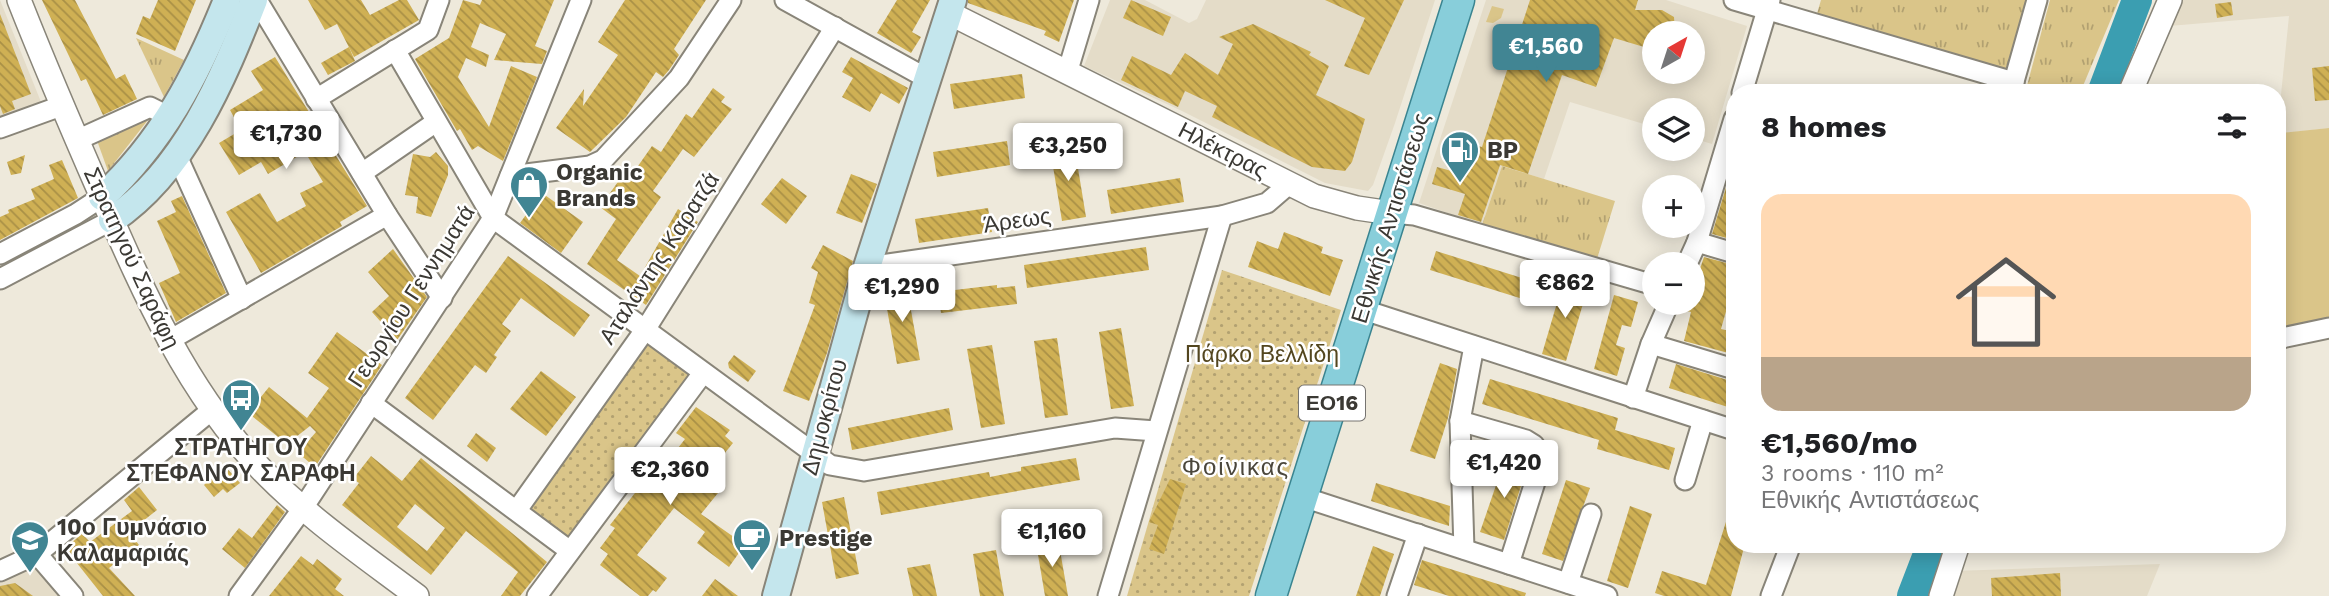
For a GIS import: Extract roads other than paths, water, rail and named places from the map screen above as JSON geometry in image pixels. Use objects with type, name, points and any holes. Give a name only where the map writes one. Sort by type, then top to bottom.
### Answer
[{"type":"main road","points":[[107,208],[170,117],[206,51],[227,0]]},
{"type":"main road","points":[[107,208],[134,202],[177,156],[218,84],[256,0]]},
{"type":"main road","name":"Εθνικής Αντιστάσεως","points":[[1271,596],[1459,0]]},
{"type":"main road","name":"Δημοκρίτου","points":[[776,596],[867,267],[951,6]]},
{"type":"street","name":"Στρατηγού Σαράφη","points":[[19,0],[61,106],[145,297],[168,341],[213,409],[259,466],[303,508],[417,596]]},
{"type":"street","points":[[256,0],[387,215],[442,298]]},
{"type":"street","points":[[316,99],[428,30],[439,0]]},
{"type":"street","name":"Γεωργίου Γεννηματά","points":[[239,596],[303,508],[493,218],[581,0]]},
{"type":"street","points":[[510,176],[590,166],[603,160],[679,78],[731,0]]},
{"type":"street","points":[[785,0],[928,79]]},
{"type":"street","points":[[1068,71],[1089,0]]},
{"type":"street","points":[[1734,0],[1768,5],[2004,84]]},
{"type":"street","points":[[2014,84],[2037,0]]},
{"type":"street","points":[[2134,84],[2170,0]]},
{"type":"street","points":[[1745,84],[1768,5]]},
{"type":"street","name":"Ηλέκτρας","points":[[951,6],[1068,71],[1289,184],[1328,201],[1391,213]]},
{"type":"street","name":"Αταλάντης Καρατζά","points":[[516,510],[645,330],[835,27]]},
{"type":"street","points":[[395,50],[493,218],[835,467],[864,471],[1115,428],[1156,431]]},
{"type":"street","points":[[0,128],[61,106]]},
{"type":"street","points":[[77,140],[150,107],[170,117]]},
{"type":"street","points":[[362,173],[436,122]]},
{"type":"street","points":[[1692,252],[1726,151]]},
{"type":"street","points":[[177,156],[242,299]]},
{"type":"street","name":"Άρεως","points":[[867,267],[1222,216],[1267,203],[1289,184]]},
{"type":"street","points":[[0,254],[76,215],[107,208]]},
{"type":"street","points":[[0,279],[107,208]]},
{"type":"street","points":[[1391,213],[1415,215],[1642,281]]},
{"type":"street","points":[[168,341],[387,215]]},
{"type":"street","points":[[1108,596],[1222,216]]},
{"type":"street","points":[[1697,242],[1726,251]]},
{"type":"street","points":[[1361,309],[1726,427]]},
{"type":"street","points":[[1633,398],[1651,344],[1664,315]]},
{"type":"street","points":[[2286,337],[2329,328]]},
{"type":"street","points":[[1651,344],[1726,367]]},
{"type":"street","points":[[1464,549],[1460,421],[1474,346]]},
{"type":"street","points":[[537,596],[703,373]]},
{"type":"street","points":[[371,403],[570,551]]},
{"type":"street","points":[[0,571],[37,554],[213,409]]},
{"type":"street","points":[[1685,480],[1703,419]]},
{"type":"street","points":[[1460,421],[1526,440],[1534,445],[1542,460],[1509,564]]},
{"type":"street","points":[[1303,497],[1607,596]]},
{"type":"street","points":[[1567,583],[1591,513]]},
{"type":"street","points":[[1397,596],[1418,534]]},
{"type":"street","points":[[1771,596],[1788,553]]},
{"type":"street","points":[[1941,596],[1955,553]]},
{"type":"street","points":[[37,554],[74,596]]},
{"type":"waterway","points":[[2105,84],[2137,0]]},
{"type":"waterway","points":[[1912,596],[1929,553]]},
{"type":"place","name":"BP","points":[[1460,184]]},
{"type":"place","name":"Organic Brands","points":[[529,219]]},
{"type":"place","name":"ΣΤΡΑΤΗΓΟΥ ΣΤΕΦΑΝΟΥ ΣΑΡΑΦΗ","points":[[241,432]]},
{"type":"place","name":"Prestige","points":[[752,572]]},
{"type":"place","name":"10ο Γυμνάσιο Καλαμαριάς","points":[[30,574]]},
{"type":"district","name":"Φοίνικας","points":[[1236,467]]},
{"type":"park label","name":"Πάρκο Βελλίδη","points":[[1262,354]]}]
